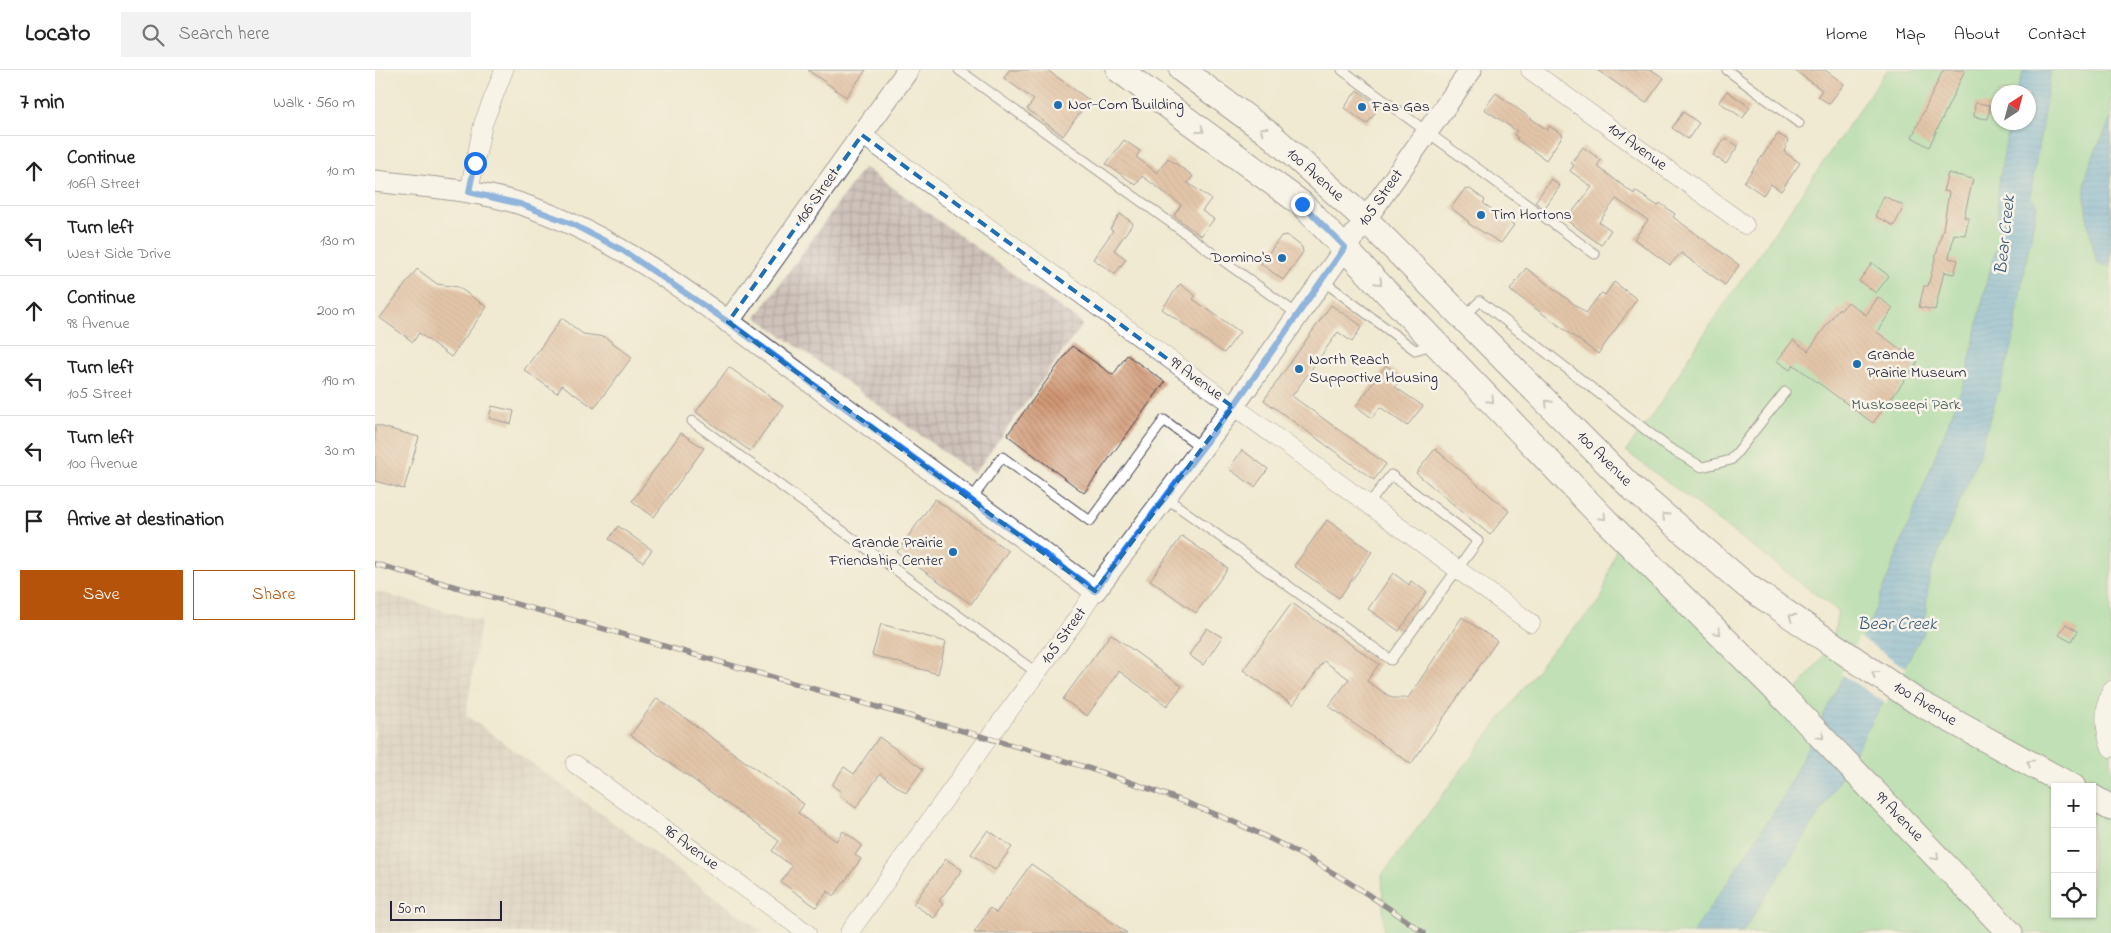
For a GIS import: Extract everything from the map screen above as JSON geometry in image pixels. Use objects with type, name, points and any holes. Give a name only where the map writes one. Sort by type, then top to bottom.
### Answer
[{"type":"main road","name":"100 Avenue","points":[[1119,70],[1302,204],[1606,521],[1787,701]]},
{"type":"main road","name":"100 Avenue","points":[[1182,70],[1272,136],[1366,220],[1632,488],[1747,586],[1832,646],[1916,701],[2066,783]]},
{"type":"main road","name":"99 Avenue","points":[[1787,701],[2010,933]]},
{"type":"main road","points":[[2096,799],[2111,808]]},
{"type":"street","points":[[469,192],[483,124],[505,70]]},
{"type":"street","name":"106 Street","points":[[728,322],[908,70]]},
{"type":"street","name":"105 Street","points":[[849,933],[1076,620],[1095,591],[1233,407],[1471,70]]},
{"type":"street","name":"101 Avenue","points":[[1530,70],[1745,225]]},
{"type":"street","name":"99 Avenue","points":[[862,135],[1531,623]]},
{"type":"street","points":[[375,181],[469,192],[520,204],[572,224],[622,250],[728,322],[1095,591]]},
{"type":"street","points":[[2111,690],[2107,700],[2105,731],[2111,748]]},
{"type":"street","name":"96 Avenue","points":[[575,764],[807,933]]},
{"type":"lane","points":[[959,70],[1298,314]]},
{"type":"lane","points":[[1342,70],[1595,254]]},
{"type":"lane","points":[[1727,70],[1799,123]]},
{"type":"lane","points":[[1322,280],[1415,350],[1437,343]]},
{"type":"lane","points":[[1463,318],[1480,301],[1669,448],[1702,467],[1731,460],[1785,392]]},
{"type":"lane","points":[[971,500],[1003,457],[1091,521],[1164,420],[1202,448]]},
{"type":"lane","points":[[692,421],[1037,673]]},
{"type":"lane","points":[[1165,497],[1391,660],[1478,540],[1391,475],[1368,505]]},
{"type":"highlighted area","points":[[862,135],[1233,407],[1095,591],[728,322]]},
{"type":"shaded area","points":[[864,167],[1083,324],[974,474],[756,317]]},
{"type":"shaded area","points":[[375,591],[481,621],[466,715],[764,933],[375,933]]},
{"type":"green space","name":"Muskoseepi Park","points":[[1887,70],[2111,70],[2111,933],[1384,933],[1382,875],[1550,653],[1601,600],[1617,545],[1788,701],[1832,645],[1838,611],[1626,451],[1653,415],[1702,337]]},
{"type":"water","name":"Bear Creek","points":[[2024,70],[2051,70],[2030,197],[2037,205],[2012,347],[1978,457],[1929,576],[1924,632],[1824,806],[1742,933],[1693,933],[1780,803],[1871,620],[1966,378],[1987,280],[2000,237],[1997,194],[2008,130],[2036,130],[2036,85],[2019,85]]},
{"type":"water","points":[[2111,119],[2111,267],[2097,263],[2088,221],[2085,188],[2090,163]]},
{"type":"pier","points":[[1859,637],[1906,668],[1886,703],[1841,674]]},
{"type":"building","points":[[808,70],[866,70],[846,97]]},
{"type":"building","name":"Nor-Com Building","points":[[1009,70],[1047,70],[1089,100],[1063,136],[1027,109],[1034,100],[1004,78]]},
{"type":"building","points":[[1597,70],[1652,70],[1664,78],[1646,103]]},
{"type":"building","points":[[1794,70],[1825,70],[1844,84],[1829,104],[1818,96],[1822,90]]},
{"type":"building","points":[[1943,70],[1965,70],[1929,147],[1912,137]]},
{"type":"building","name":"Fas Gas","points":[[1357,90],[1380,106],[1367,124],[1344,108]]},
{"type":"building","points":[[1727,91],[1750,107],[1743,118],[1719,102]]},
{"type":"building","points":[[1496,93],[1547,130],[1549,126],[1563,135],[1546,160],[1516,139],[1518,138],[1514,135],[1517,131],[1484,109]]},
{"type":"building","points":[[1975,103],[1990,105],[1988,119],[1974,117]]},
{"type":"building","points":[[1683,112],[1699,123],[1688,139],[1672,128]]},
{"type":"building","points":[[1778,134],[1788,140],[1784,152],[1800,163],[1781,191],[1771,184],[1763,195],[1744,182]]},
{"type":"building","points":[[1725,138],[1738,146],[1726,164],[1713,155]]},
{"type":"building","points":[[1124,140],[1140,151],[1136,157],[1157,173],[1168,158],[1193,176],[1188,183],[1211,199],[1202,211],[1214,219],[1201,236],[1174,216],[1181,205],[1142,176],[1136,185],[1106,164]]},
{"type":"building","points":[[1583,147],[1601,160],[1597,166],[1634,194],[1635,191],[1658,206],[1660,203],[1675,214],[1673,217],[1739,265],[1725,285],[1681,253],[1670,265],[1634,239],[1648,220],[1616,199],[1599,222],[1611,230],[1601,245],[1566,220],[1592,187],[1570,171],[1574,165],[1571,163]]},
{"type":"building","points":[[1948,173],[1973,179],[1964,217],[1969,218],[1965,235],[1954,234],[1949,258],[1958,260],[1954,274],[1944,272],[1935,310],[1919,307],[1924,286],[1928,286],[1943,229],[1949,192],[1943,191]]},
{"type":"building","points":[[1551,179],[1560,186],[1544,209],[1535,202]]},
{"type":"building","name":"Tim Hortons","points":[[1470,189],[1485,200],[1483,203],[1514,225],[1501,243],[1469,224],[1468,221],[1451,208],[1464,190]]},
{"type":"building","points":[[1884,196],[1904,206],[1894,226],[1875,216]]},
{"type":"building","points":[[1120,214],[1133,223],[1114,250],[1126,259],[1115,274],[1093,259],[1113,231],[1110,229]]},
{"type":"building","name":"Domino's","points":[[1287,235],[1302,247],[1303,252],[1283,280],[1261,264],[1281,236]]},
{"type":"building","points":[[1872,263],[1889,276],[1876,293],[1859,281]]},
{"type":"building","points":[[1526,268],[1586,313],[1602,293],[1605,295],[1614,282],[1637,299],[1598,354],[1510,290]]},
{"type":"building","points":[[417,269],[437,284],[458,287],[487,307],[451,357],[419,333],[413,342],[380,318]]},
{"type":"building","points":[[1180,284],[1196,296],[1193,299],[1240,332],[1224,353],[1162,309]]},
{"type":"building","name":"Grande Prairie Museum","points":[[1878,297],[1893,308],[1877,332],[1918,362],[1873,423],[1794,365],[1790,370],[1777,361],[1793,340],[1808,351],[1839,308],[1841,310],[1848,302],[1866,315]]},
{"type":"building","name":"North Reach Supportive Housing","points":[[1331,305],[1362,326],[1352,342],[1338,332],[1292,396],[1386,464],[1374,480],[1264,400]]},
{"type":"building","points":[[562,318],[583,334],[605,337],[632,357],[594,408],[562,385],[557,393],[524,370]]},
{"type":"building","points":[[1072,346],[1113,375],[1127,355],[1165,382],[1084,493],[1007,435]]},
{"type":"building","points":[[1386,365],[1402,377],[1395,387],[1423,406],[1407,426],[1380,407],[1372,418],[1356,406]]},
{"type":"building","points":[[729,367],[783,406],[750,451],[696,412]]},
{"type":"building","points":[[492,406],[514,411],[511,424],[489,418]]},
{"type":"building","points":[[375,425],[419,437],[404,489],[375,481]]},
{"type":"building","points":[[681,433],[704,448],[654,517],[632,501]]},
{"type":"building","points":[[1435,449],[1509,511],[1490,535],[1416,473]]},
{"type":"building","points":[[1242,450],[1268,469],[1255,487],[1229,469]]},
{"type":"building","name":"Grande Prairie Friendship Center","points":[[935,499],[1008,551],[971,604],[897,552]]},
{"type":"building","points":[[1327,520],[1372,552],[1339,598],[1294,566]]},
{"type":"building","points":[[618,526],[652,550],[643,562],[609,539]]},
{"type":"building","points":[[1182,536],[1228,568],[1196,613],[1150,580]]},
{"type":"building","points":[[1393,573],[1409,585],[1411,581],[1427,592],[1399,631],[1368,609]]},
{"type":"building","points":[[1292,603],[1379,664],[1367,681],[1392,698],[1408,698],[1462,617],[1497,641],[1411,764],[1329,706],[1349,679],[1324,661],[1293,705],[1243,670]]},
{"type":"building","points":[[881,624],[946,642],[938,674],[872,655]]},
{"type":"building","points":[[2066,624],[2078,631],[2071,642],[2059,635]]},
{"type":"building","points":[[1207,628],[1222,637],[1203,665],[1189,655]]},
{"type":"building","points":[[1111,634],[1182,686],[1167,706],[1119,671],[1087,716],[1063,699]]},
{"type":"building","points":[[657,698],[804,804],[798,813],[836,841],[843,831],[862,845],[855,855],[861,859],[834,896],[828,891],[816,907],[781,882],[792,866],[772,851],[779,841],[631,735]]},
{"type":"building","points":[[879,737],[923,769],[906,793],[880,774],[856,808],[839,795],[841,792],[832,785],[844,767],[854,774]]},
{"type":"building","points":[[988,830],[1012,847],[995,870],[971,854]]},
{"type":"building","points":[[946,859],[962,870],[939,901],[943,904],[934,918],[913,904]]},
{"type":"building","points":[[1031,864],[1127,933],[974,933],[990,908],[996,913]]},
{"type":"railway","points":[[375,564],[1053,757],[1150,789],[1245,827],[1315,862],[1360,889],[1424,933]]},
{"type":"place","name":"Nor-Com Building","points":[[1058,105]]},
{"type":"place","name":"Fas Gas","points":[[1362,107]]},
{"type":"place","name":"Tim Hortons","points":[[1481,215]]},
{"type":"place","name":"Domino's","points":[[1282,258]]},
{"type":"place","name":"Grande Prairie Museum","points":[[1857,364]]},
{"type":"place","name":"North Reach Supportive Housing","points":[[1299,369]]},
{"type":"place","name":"Grande Prairie Friendship Center","points":[[953,552]]},
{"type":"route","points":[[475,163],[469,192],[520,204],[572,224],[622,250],[728,322],[1095,591],[1233,407],[1345,247],[1302,204]]}]
